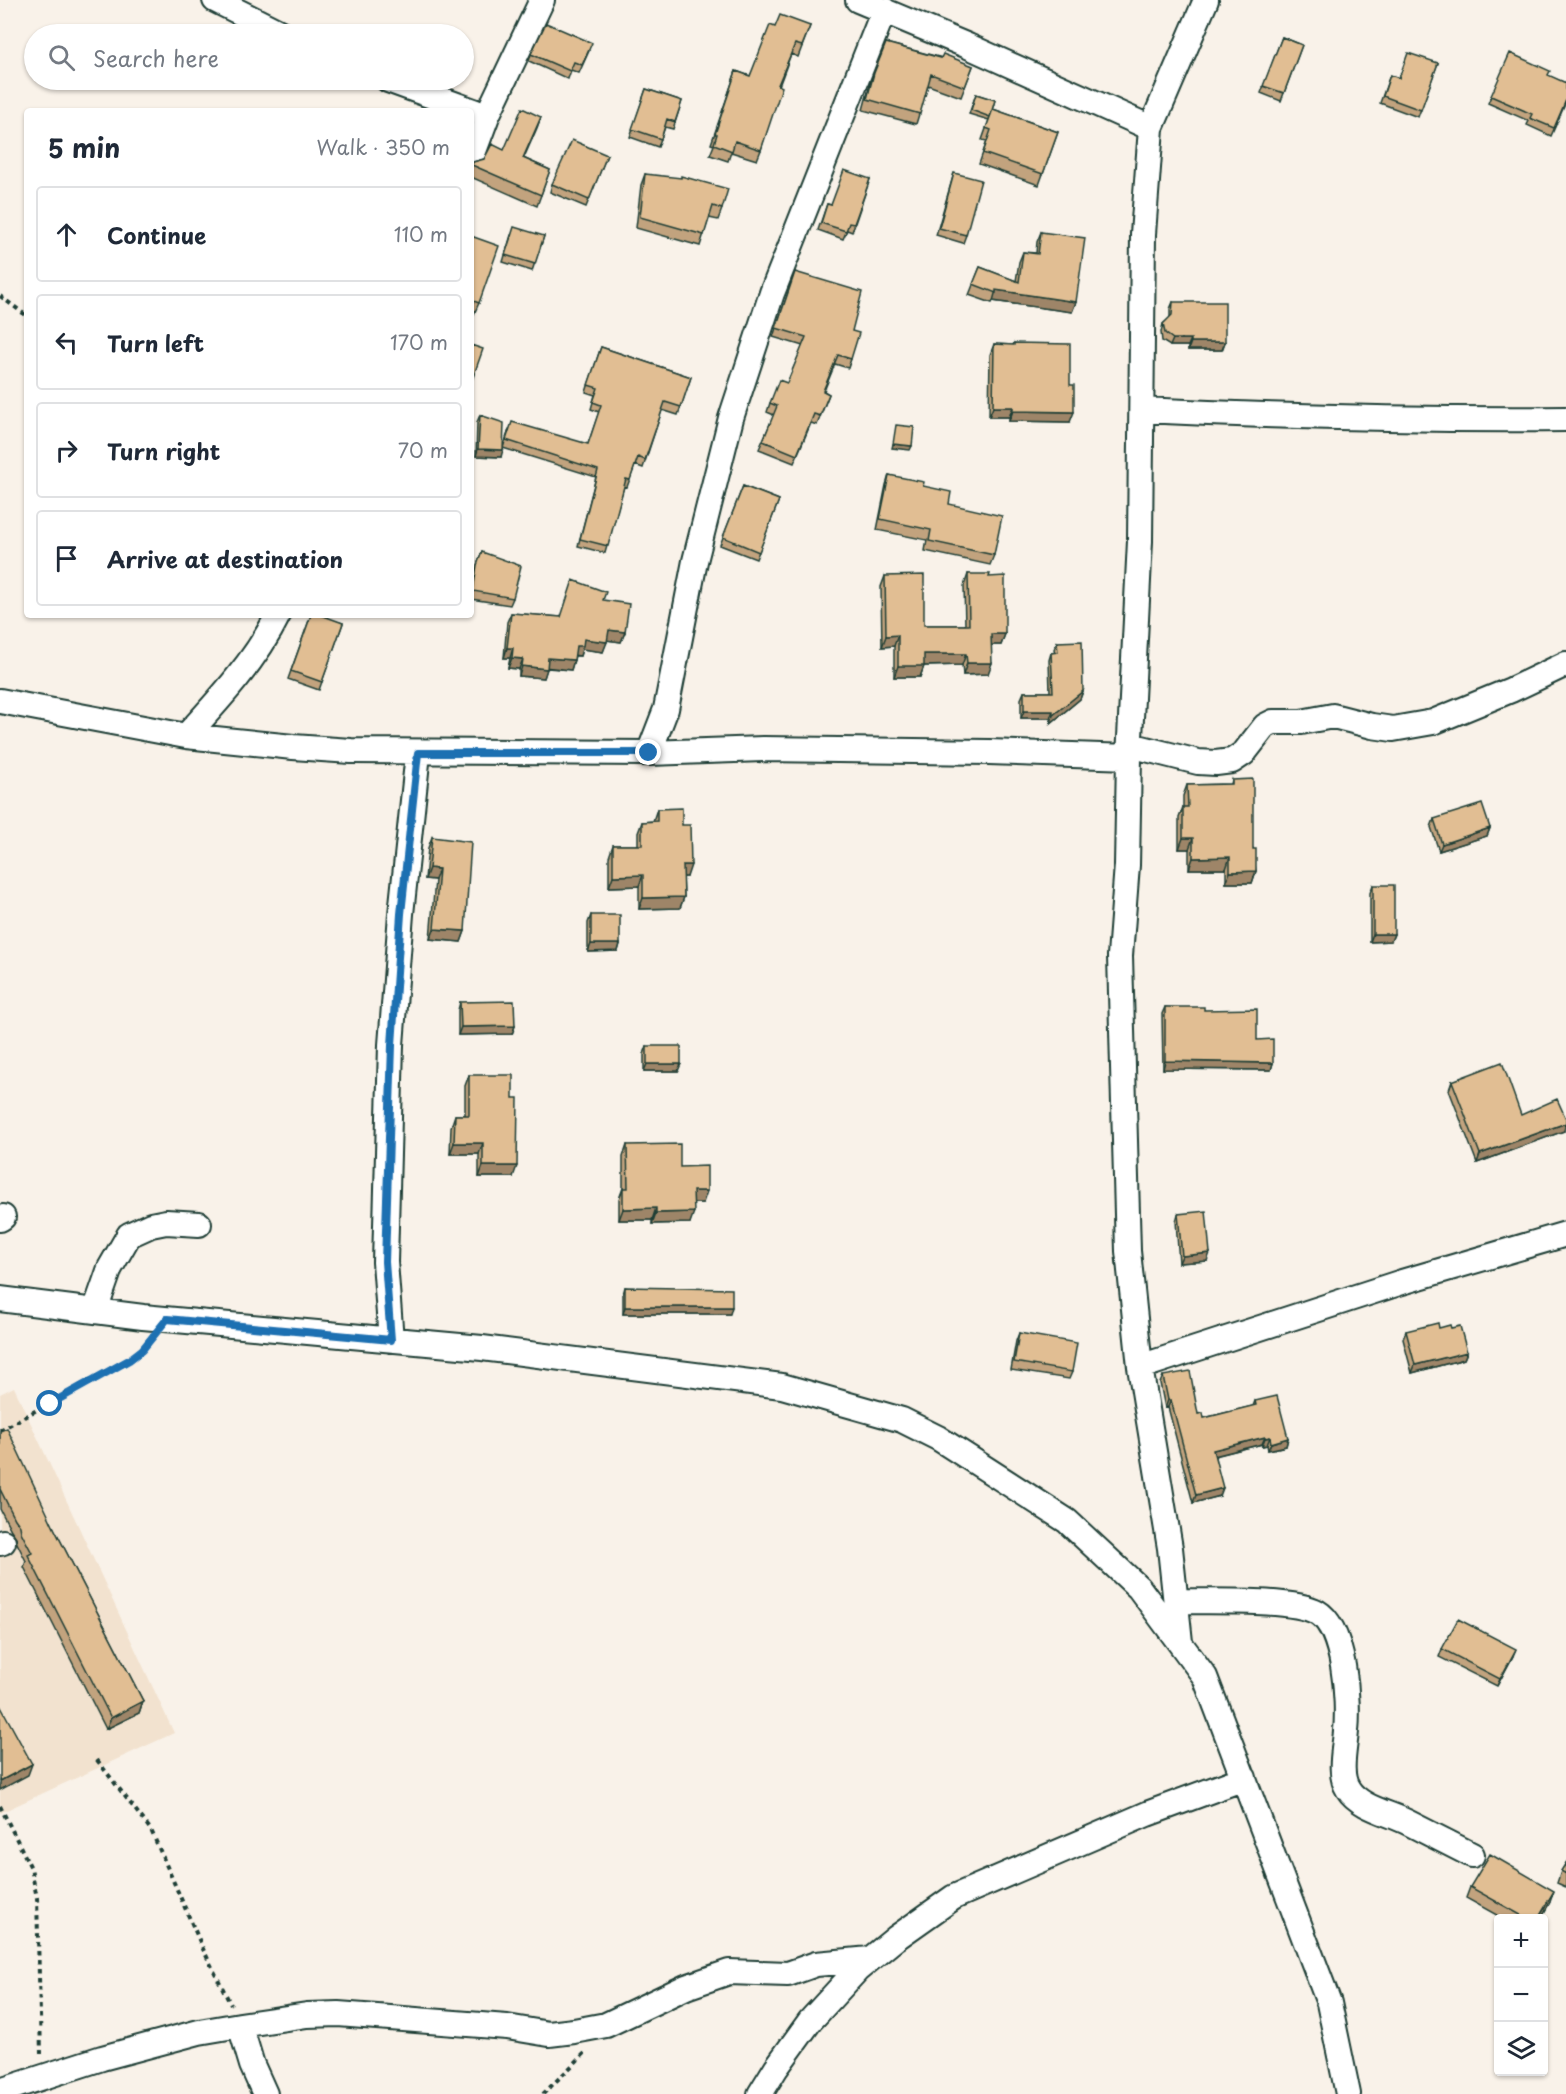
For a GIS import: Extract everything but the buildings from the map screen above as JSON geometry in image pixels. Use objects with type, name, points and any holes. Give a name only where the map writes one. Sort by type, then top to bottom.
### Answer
[{"type":"street","points":[[215,0],[263,24]]},
{"type":"street","points":[[474,151],[487,116],[542,0]]},
{"type":"street","points":[[858,0],[1151,128]]},
{"type":"street","points":[[1180,1642],[1177,1601],[1140,1367],[1128,1251],[1120,956],[1127,865],[1129,751],[1140,541],[1143,234],[1151,128],[1206,0]]},
{"type":"street","points":[[649,753],[666,709],[695,561],[731,418],[772,293],[884,10]]},
{"type":"street","points":[[416,90],[465,108]]},
{"type":"street","points":[[474,111],[487,116]]},
{"type":"street","points":[[1142,410],[1261,416],[1475,420],[1566,419]]},
{"type":"street","points":[[186,736],[219,700],[267,637],[276,618]]},
{"type":"street","points":[[0,701],[186,736],[292,747],[418,753],[649,753],[763,749],[1129,751],[1216,763],[1232,761],[1244,753],[1265,726],[1273,722],[1301,722],[1333,716],[1393,729],[1433,722],[1511,690],[1566,664]]},
{"type":"street","points":[[391,1340],[385,1262],[392,1045],[401,914],[418,753]]},
{"type":"street","points":[[95,1311],[110,1268],[129,1235],[151,1225],[166,1222],[199,1224]]},
{"type":"street","points":[[1140,1367],[1402,1282],[1566,1234]]},
{"type":"street","points":[[0,1299],[167,1319],[482,1348],[782,1386],[902,1420],[938,1438],[1067,1521],[1139,1588],[1205,1677],[1329,2003],[1348,2094]]},
{"type":"street","points":[[1177,1601],[1297,1605],[1317,1612],[1329,1622],[1336,1637],[1345,1684],[1347,1727],[1343,1779],[1348,1790],[1362,1802],[1472,1855]]},
{"type":"street","points":[[760,2094],[810,2021],[857,1970],[954,1897],[1147,1814],[1244,1778]]},
{"type":"street","points":[[0,2091],[102,2058],[199,2032],[240,2025],[307,2015],[338,2014],[507,2027],[549,2034],[606,2025],[686,1987],[729,1972],[788,1974],[816,1964],[870,1959]]},
{"type":"street","points":[[240,2025],[252,2065],[265,2094]]},
{"type":"path","points":[[0,297],[24,314]]},
{"type":"path","points":[[0,1430],[129,1360],[142,1350],[167,1319]]},
{"type":"path","points":[[97,1760],[151,1830],[203,1949],[240,2025]]},
{"type":"path","points":[[0,1806],[31,1868],[37,1898],[40,2078]]},
{"type":"path","points":[[543,2094],[576,2063],[606,2025]]},
{"type":"shaded area","points":[[14,1387],[174,1733],[0,1813],[0,1394]]},
{"type":"route","points":[[50,1404],[129,1360],[142,1350],[167,1319],[391,1340],[385,1262],[392,1045],[401,914],[418,753],[649,753]]}]
